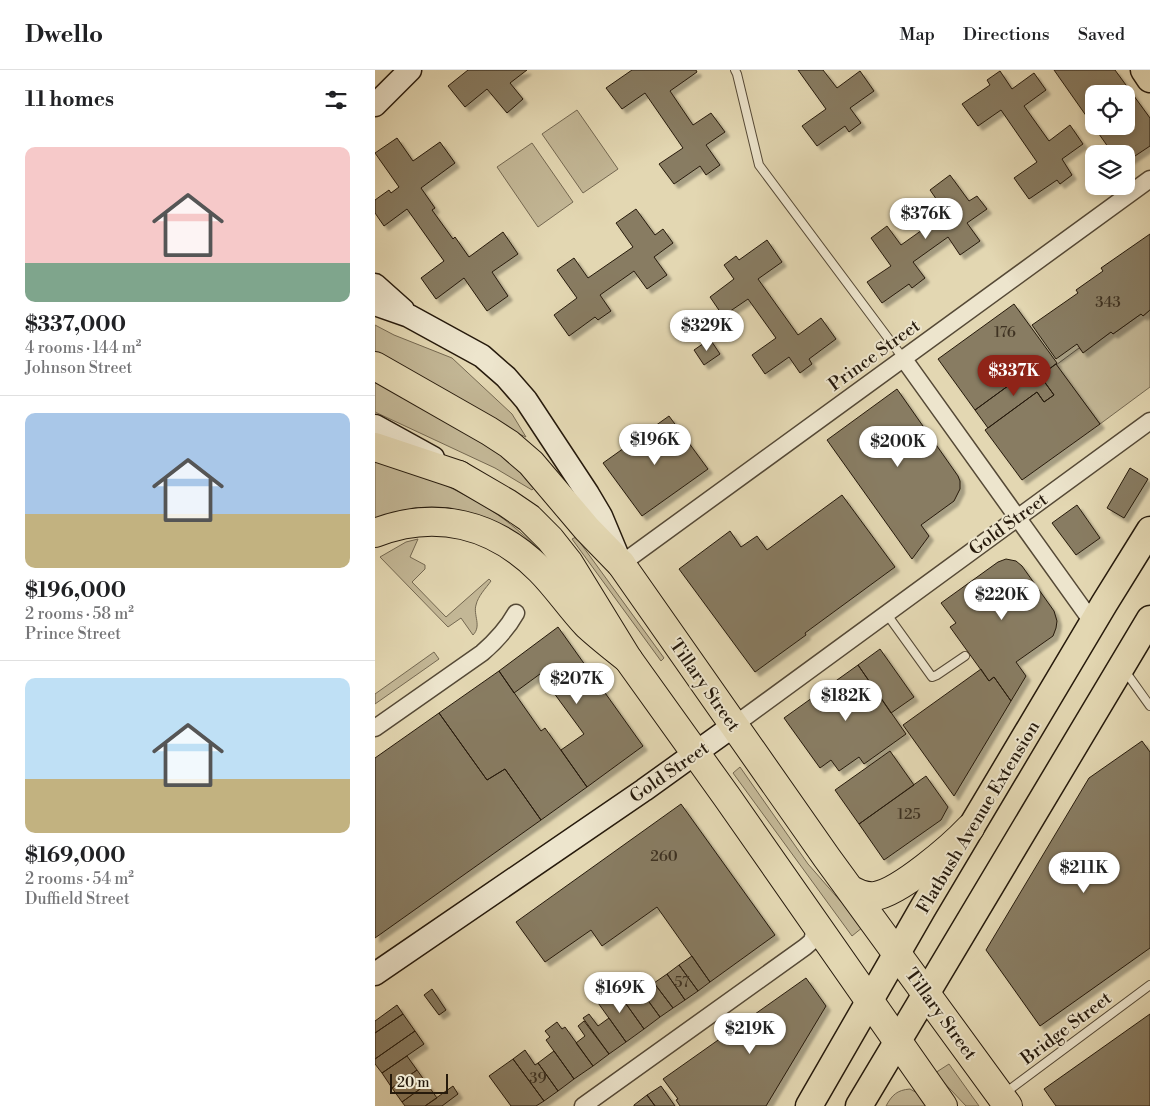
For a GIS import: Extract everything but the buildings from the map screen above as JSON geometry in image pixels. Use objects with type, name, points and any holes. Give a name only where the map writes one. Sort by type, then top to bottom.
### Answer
[{"type":"highway","points":[[379,369],[509,444],[531,464],[587,529],[621,564]]},
{"type":"highway","points":[[375,446],[459,475],[515,508],[529,518],[550,539],[585,587],[628,660],[943,1106]]},
{"type":"highway","points":[[375,532],[406,524],[437,521],[469,526],[505,541],[522,553],[541,571],[587,625],[628,660]]},
{"type":"highway","name":"Tillary Street","points":[[621,564],[849,889],[1005,1101]]},
{"type":"highway","points":[[849,889],[867,896],[886,893],[939,857],[970,828]]},
{"type":"main road","points":[[375,105],[410,70]]},
{"type":"main road","points":[[1144,70],[1150,79]]},
{"type":"main road","points":[[375,285],[409,316]]},
{"type":"main road","name":"Tillary Street","points":[[375,304],[409,316],[481,356],[506,377],[526,400],[588,494],[601,516],[621,564]]},
{"type":"main road","points":[[375,426],[427,454],[459,475]]},
{"type":"main road","name":"Flatbush Avenue Extension","points":[[809,1106],[970,828],[1150,530]]},
{"type":"main road","points":[[859,1106],[1150,619]]},
{"type":"main road","name":"Gold Street","points":[[375,974],[733,726]]},
{"type":"street","name":"Prince Street","points":[[621,564],[1150,179]]},
{"type":"street","points":[[903,358],[1093,623]]},
{"type":"street","name":"Gold Street","points":[[733,726],[1150,421]]},
{"type":"street","points":[[375,728],[482,653],[509,625],[516,613]]},
{"type":"street","points":[[583,1106],[805,947],[812,940],[817,925]]},
{"type":"lane","points":[[735,70],[759,164],[903,358]]},
{"type":"lane","points":[[886,613],[932,677],[965,656]]},
{"type":"lane","points":[[1122,667],[1149,704]]},
{"type":"lane","name":"Bridge Street","points":[[1005,1101],[1150,985]]},
{"type":"shaded area","points":[[577,110],[618,169],[583,193],[542,134]]},
{"type":"shaded area","points":[[532,143],[573,202],[538,227],[497,167]]},
{"type":"shaded area","points":[[1150,310],[1150,387],[1100,424],[1056,365],[1079,348],[1083,352],[1111,332],[1113,334],[1141,314],[1143,316]]},
{"type":"shaded area","points":[[375,325],[394,335],[452,358],[512,414],[526,437],[494,423],[478,434],[536,486],[532,490],[495,468],[375,412]]},
{"type":"shaded area","points":[[375,454],[428,477],[481,504],[511,524],[554,567],[531,547],[375,521]]},
{"type":"shaded area","points":[[576,537],[664,658],[661,661],[572,539]]},
{"type":"shaded area","points":[[418,539],[410,557],[425,565],[425,569],[412,582],[446,617],[489,579],[491,581],[477,602],[475,609],[477,628],[473,635],[461,618],[448,627],[380,557],[406,542]]},
{"type":"shaded area","points":[[434,652],[439,659],[375,704],[375,694]]},
{"type":"shaded area","points":[[740,767],[808,864],[863,927],[852,936],[733,773]]},
{"type":"shaded area","points":[[949,1064],[979,1106],[966,1106],[935,1073]]},
{"type":"shaded area","points":[[910,1089],[919,1094],[928,1106],[886,1106],[895,1094]]}]
